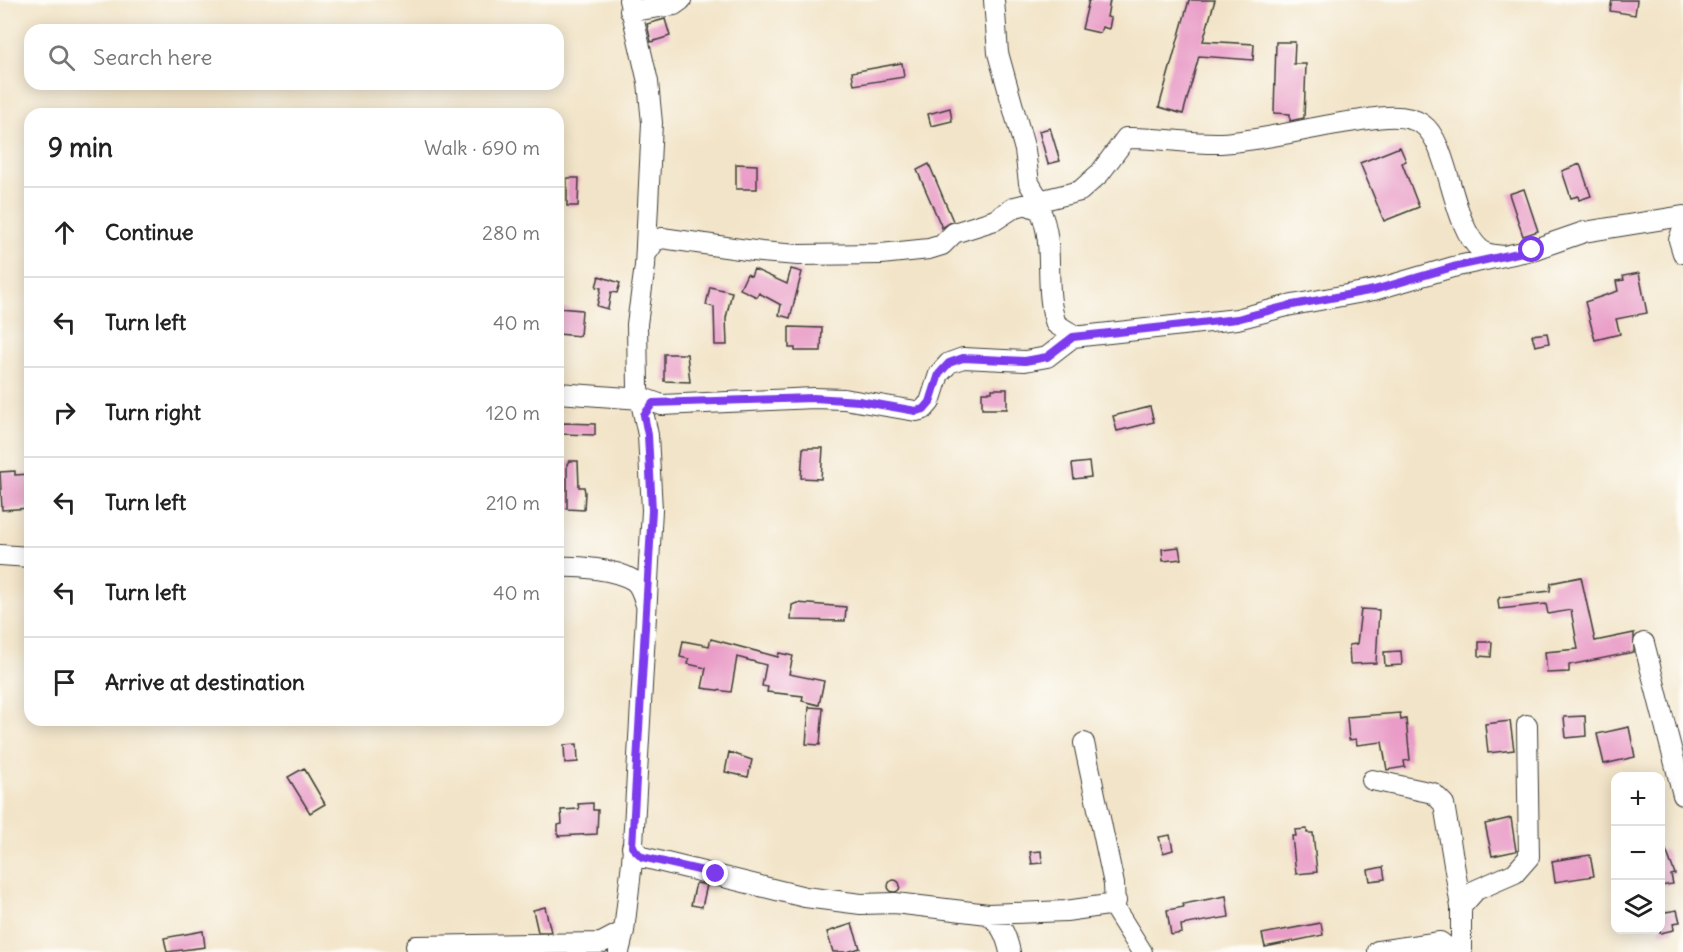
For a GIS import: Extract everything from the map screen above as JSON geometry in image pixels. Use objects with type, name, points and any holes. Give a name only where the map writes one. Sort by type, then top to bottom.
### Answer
[{"type":"street","points":[[416,946],[609,949],[624,931],[635,855],[652,510],[648,435],[637,324],[646,254],[654,233],[652,123],[648,82],[630,6],[674,4],[681,0]]},
{"type":"street","points":[[994,0],[998,53],[1024,150],[1029,183],[1038,198],[1037,205],[1046,224],[1048,292],[1057,337],[1052,353]]},
{"type":"street","points":[[654,233],[761,252],[798,255],[907,252],[942,245],[954,233],[995,220],[1015,207],[1037,205],[1088,186],[1126,138],[1220,143],[1249,141],[1330,125],[1402,117],[1423,124],[1432,136],[1465,227],[1474,242],[1482,251],[1506,256]]},
{"type":"street","points":[[564,394],[644,404],[814,398],[859,401],[916,411],[924,409],[930,402],[939,374],[949,363],[963,358],[1025,361],[1047,357],[1075,336],[1237,319],[1287,306],[1374,290],[1420,275],[1506,256],[1584,232],[1662,220],[1682,233]]},
{"type":"street","points":[[1056,324],[1075,336]]},
{"type":"street","points":[[0,555],[24,557]]},
{"type":"street","points":[[632,579],[649,564]]},
{"type":"street","points":[[564,567],[589,568],[632,579],[639,586],[647,607]]},
{"type":"street","points":[[1644,643],[1683,795]]},
{"type":"street","points":[[1467,886],[1515,873],[1529,857],[1527,725]]},
{"type":"street","points":[[1084,742],[1113,905],[1142,952]]},
{"type":"street","points":[[1372,780],[1432,793],[1444,804],[1467,886],[1461,907],[1461,943],[1447,947],[1378,951]]},
{"type":"street","points":[[635,855],[805,897],[861,904],[895,903],[988,914],[1113,905]]},
{"type":"street","points":[[1008,944],[1012,920],[1020,913]]},
{"type":"street","points":[[988,914],[999,922],[1008,944]]},
{"type":"building","points":[[1089,0],[1110,0],[1107,17],[1111,18],[1109,29],[1102,27],[1100,33],[1082,29]]},
{"type":"building","points":[[1189,0],[1215,0],[1203,41],[1254,44],[1253,60],[1199,56],[1183,114],[1159,107]]},
{"type":"building","points":[[1612,0],[1637,0],[1635,15],[1610,11]]},
{"type":"building","points":[[665,19],[670,36],[651,42],[647,24]]},
{"type":"building","points":[[1276,42],[1295,42],[1294,64],[1306,64],[1304,118],[1290,121],[1290,114],[1274,113]]},
{"type":"building","points":[[902,63],[904,77],[854,85],[852,72]]},
{"type":"building","points":[[950,108],[952,121],[931,126],[928,114]]},
{"type":"building","points":[[1050,128],[1060,161],[1048,164],[1039,131]]},
{"type":"building","points":[[1400,147],[1406,161],[1402,163],[1419,207],[1384,221],[1360,163]]},
{"type":"building","points":[[736,164],[757,165],[757,189],[736,189]]},
{"type":"building","points":[[929,164],[953,221],[942,228],[917,170]]},
{"type":"building","points":[[1580,164],[1591,196],[1579,200],[1578,196],[1571,198],[1562,171]]},
{"type":"building","points":[[567,178],[579,178],[578,206],[567,206]]},
{"type":"building","points":[[1524,189],[1538,231],[1523,236],[1509,194]]},
{"type":"building","points":[[754,269],[787,284],[791,269],[802,272],[790,318],[779,315],[781,305],[759,293],[757,297],[740,289],[747,274],[751,276]]},
{"type":"building","points":[[1639,273],[1647,313],[1616,319],[1620,334],[1595,340],[1585,302],[1618,291],[1616,281],[1624,280],[1623,276]]},
{"type":"building","points":[[599,276],[620,283],[617,293],[611,292],[608,309],[597,306],[601,288],[596,287]]},
{"type":"building","points":[[710,287],[732,292],[726,318],[727,345],[715,345],[714,307],[706,305]]},
{"type":"building","points":[[564,308],[582,310],[580,336],[564,335]]},
{"type":"building","points":[[789,327],[822,328],[821,351],[795,351],[795,348],[789,348]]},
{"type":"building","points":[[1547,333],[1549,343],[1535,346],[1532,335]]},
{"type":"building","points":[[664,354],[687,354],[690,382],[664,381]]},
{"type":"building","points":[[992,389],[1007,389],[1007,409],[982,409],[982,392],[992,392]]},
{"type":"building","points":[[1150,407],[1154,422],[1117,431],[1113,416]]},
{"type":"building","points":[[564,423],[595,424],[595,435],[564,434]]},
{"type":"building","points":[[803,448],[823,448],[821,479],[801,478]]},
{"type":"building","points":[[569,461],[578,461],[579,487],[584,487],[585,492],[584,510],[567,509],[567,464]]},
{"type":"building","points":[[1089,462],[1091,477],[1074,479],[1072,464]]},
{"type":"building","points":[[15,471],[15,475],[24,474],[24,508],[2,510],[0,472]]},
{"type":"building","points":[[1179,547],[1181,559],[1163,561],[1162,549]]},
{"type":"building","points":[[1581,577],[1595,641],[1634,633],[1634,652],[1569,665],[1569,672],[1547,673],[1545,652],[1578,649],[1571,610],[1548,614],[1546,604],[1499,609],[1498,600],[1500,597],[1550,591],[1551,583]]},
{"type":"building","points":[[797,603],[846,607],[845,621],[791,620],[792,605]]},
{"type":"building","points":[[1361,609],[1379,610],[1376,663],[1350,664],[1349,645],[1357,644]]},
{"type":"building","points":[[711,639],[778,657],[779,653],[793,656],[789,674],[824,681],[819,705],[802,701],[803,696],[767,692],[768,687],[762,686],[766,665],[737,657],[731,692],[702,688],[706,668],[688,664],[689,659],[680,657],[683,641],[709,646]]},
{"type":"building","points":[[1479,642],[1492,642],[1491,657],[1479,656]]},
{"type":"building","points":[[1401,651],[1402,665],[1385,666],[1384,652]]},
{"type":"building","points":[[809,707],[823,708],[820,745],[806,744]]},
{"type":"building","points":[[1400,713],[1401,720],[1406,719],[1410,760],[1404,761],[1405,767],[1387,770],[1382,742],[1357,745],[1356,739],[1349,740],[1347,717]]},
{"type":"building","points":[[1585,716],[1586,736],[1566,738],[1564,717]]},
{"type":"building","points":[[1510,721],[1514,750],[1488,753],[1485,724]]},
{"type":"building","points":[[1629,727],[1635,757],[1604,764],[1597,734]]},
{"type":"building","points":[[577,744],[578,762],[565,763],[564,745]]},
{"type":"building","points":[[729,752],[752,760],[748,777],[725,772]]},
{"type":"building","points":[[304,768],[325,804],[310,813],[288,777]]},
{"type":"building","points":[[593,803],[593,810],[598,810],[597,834],[558,836],[558,825],[562,824],[561,810],[579,809],[578,804]]},
{"type":"building","points":[[1511,818],[1516,851],[1492,856],[1485,824]]},
{"type":"building","points":[[1307,829],[1307,833],[1313,833],[1317,872],[1296,874],[1292,836],[1296,836],[1295,830]]},
{"type":"building","points":[[1170,835],[1173,850],[1163,853],[1159,837]]},
{"type":"building","points":[[1665,850],[1675,874],[1671,875],[1673,884],[1665,885],[1665,880]]},
{"type":"building","points":[[1041,851],[1042,863],[1032,864],[1030,852]]},
{"type":"building","points":[[1590,855],[1594,876],[1555,882],[1552,861]]},
{"type":"building","points":[[1383,867],[1385,879],[1370,881],[1368,870]]},
{"type":"building","points":[[896,880],[900,886],[896,892],[892,892],[888,884]]},
{"type":"building","points":[[696,883],[707,885],[702,907],[691,905]]},
{"type":"building","points":[[1226,896],[1229,917],[1181,925],[1182,933],[1171,935],[1167,910],[1184,907],[1183,904]]},
{"type":"building","points":[[545,907],[551,932],[538,932],[533,910]]},
{"type":"building","points":[[1677,910],[1680,922],[1673,923],[1674,930],[1665,932],[1665,912]]},
{"type":"building","points":[[1321,923],[1323,935],[1265,947],[1262,934]]},
{"type":"building","points":[[852,924],[860,948],[847,952],[833,952],[827,932]]},
{"type":"building","points":[[203,931],[205,947],[167,952],[164,938]]},
{"type":"route","points":[[716,874],[642,857],[632,847],[643,695],[652,510],[648,435],[644,415],[653,403],[662,405],[814,398],[844,399],[904,411],[916,411],[924,409],[930,402],[939,374],[949,363],[963,358],[1025,361],[1047,357],[1073,337],[1237,319],[1287,306],[1374,290],[1409,278],[1532,250]]}]
